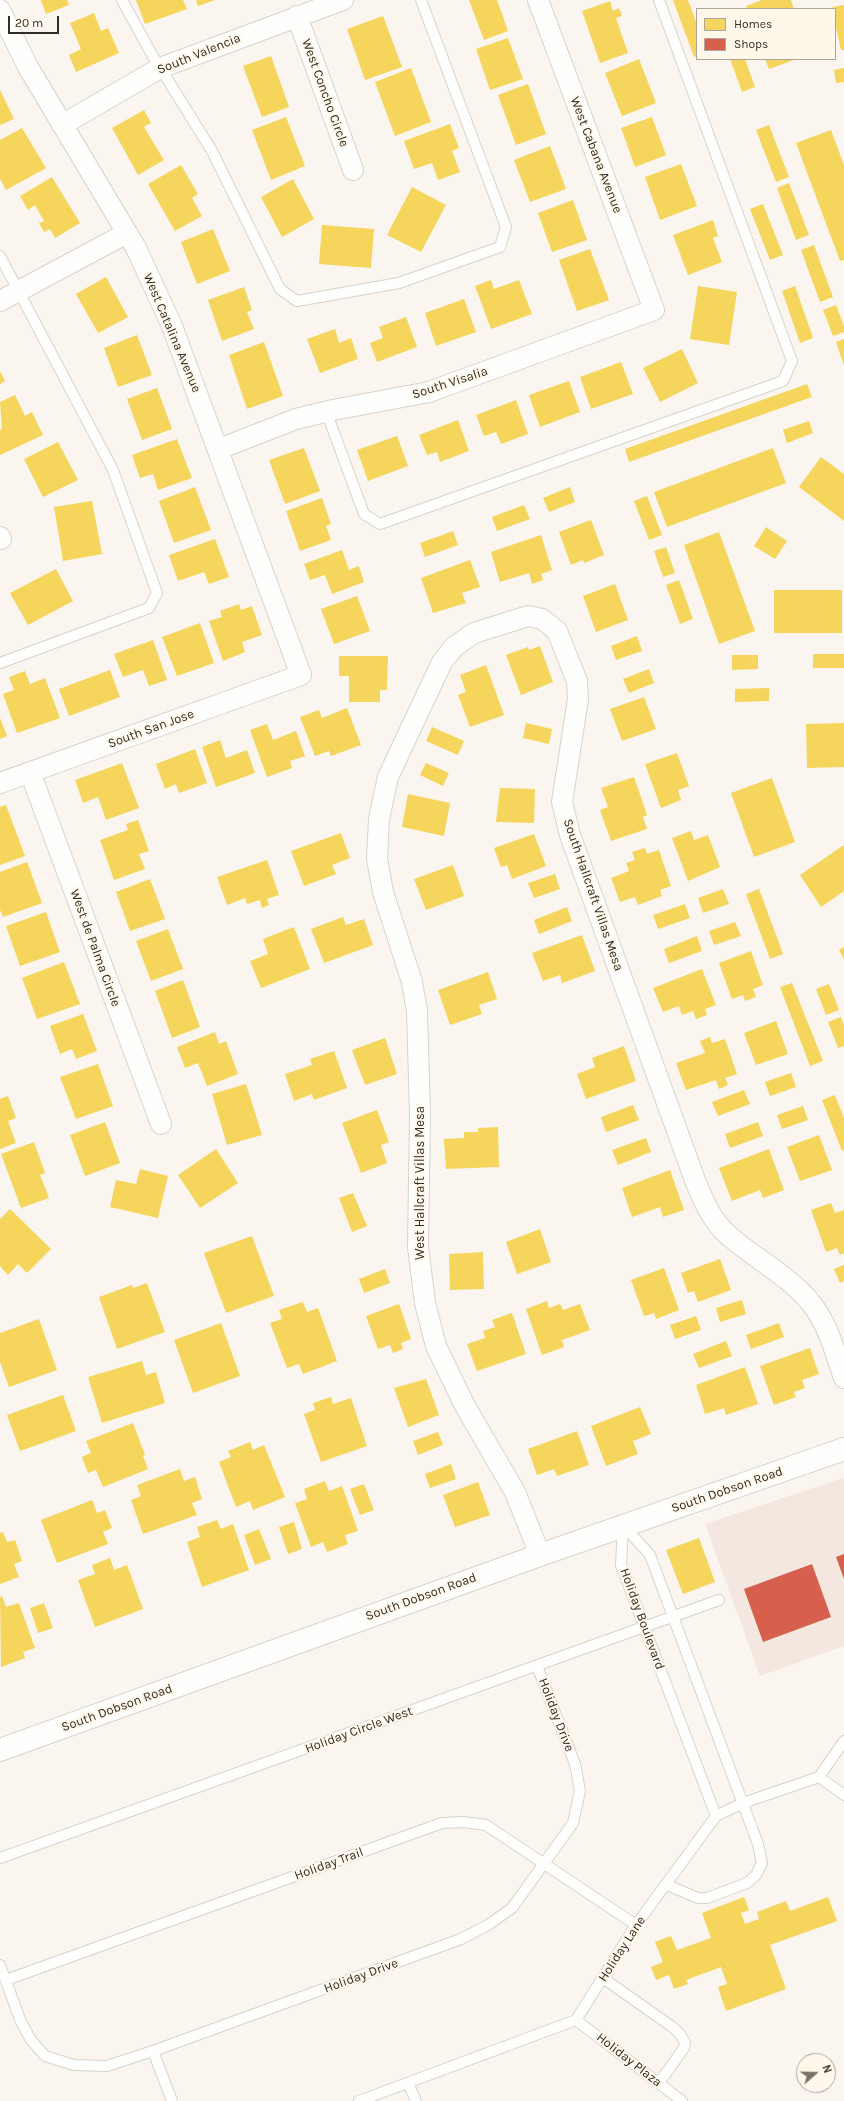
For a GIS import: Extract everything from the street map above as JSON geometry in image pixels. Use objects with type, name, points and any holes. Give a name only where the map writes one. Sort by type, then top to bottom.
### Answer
[{"type":"main road","name":"South Dobson Road","points":[[0,1750],[623,1525],[844,1449]]},
{"type":"street","name":"South Valencia","points":[[62,125],[160,68],[343,0]]},
{"type":"street","name":"West Cabana Avenue","points":[[538,0],[654,310]]},
{"type":"street","name":"West Catalina Avenue","points":[[0,10],[28,67],[127,233],[172,326],[219,449],[301,675]]},
{"type":"street","name":"West Concho Circle","points":[[297,16],[353,170]]},
{"type":"street","points":[[0,301],[127,233]]},
{"type":"street","name":"South Visalia","points":[[219,449],[296,419],[429,392],[654,310]]},
{"type":"street","name":"South Hallcraft Villas Mesa","points":[[385,791],[388,777],[442,662],[454,647],[474,633],[528,616],[542,620],[557,631],[577,681],[578,699],[562,802],[570,835],[681,1141],[708,1211],[727,1234],[793,1284],[811,1302],[823,1320],[844,1378]]},
{"type":"street","name":"South San Jose","points":[[0,782],[301,675]]},
{"type":"street","name":"West de Palma Circle","points":[[30,772],[161,1124]]},
{"type":"street","name":"West Hallcraft Villas Mesa","points":[[385,791],[379,819],[376,858],[383,892],[412,982],[417,1011],[420,1114],[418,1247],[425,1303],[436,1346],[465,1406],[515,1492],[540,1555]]},
{"type":"lane","points":[[122,0],[160,68],[212,151],[280,289],[297,301],[400,283],[500,247],[506,227],[421,0]]},
{"type":"lane","points":[[326,412],[364,514],[380,524],[783,381],[792,361],[660,0]]},
{"type":"lane","points":[[0,256],[113,470],[158,593],[149,608],[0,663]]},
{"type":"lane","points":[[623,1525],[650,1555],[743,1803],[762,1863],[756,1875],[747,1883],[707,1898],[698,1898],[667,1885]]},
{"type":"lane","name":"Holiday Boulevard","points":[[623,1525],[621,1565],[716,1816]]},
{"type":"lane","name":"Holiday Circle West","points":[[0,1858],[719,1600]]},
{"type":"lane","name":"Holiday Drive","points":[[0,1965],[21,2022],[31,2040],[46,2056],[74,2065],[107,2066],[153,2051],[461,1939],[488,1925],[512,1908],[545,1864],[573,1823],[580,1791],[575,1764],[537,1666]]},
{"type":"lane","points":[[844,1741],[819,1776],[844,1795]]},
{"type":"lane","name":"Holiday Lane","points":[[576,2020],[636,1925],[667,1885],[716,1816],[743,1803],[819,1776]]},
{"type":"lane","name":"Holiday Trail","points":[[6,1980],[442,1823],[463,1822],[486,1825],[636,1925]]},
{"type":"lane","points":[[603,1978],[671,2026],[685,2042],[684,2048],[659,2083]]},
{"type":"lane","points":[[359,2101],[576,2020]]},
{"type":"lane","name":"Holiday Plaza","points":[[576,2020],[682,2101]]},
{"type":"lane","points":[[153,2051],[172,2101]]},
{"type":"lane","points":[[408,2083],[416,2101]]},
{"type":"shaded area","points":[[844,1478],[844,1646],[760,1676],[705,1524]]},
{"type":"building: Homes","points":[[41,0],[67,0],[69,5],[46,14]]},
{"type":"building: Homes","points":[[136,0],[183,0],[187,9],[145,24]]},
{"type":"building: Homes","points":[[196,0],[215,0],[198,6]]},
{"type":"building: Homes","points":[[469,0],[497,0],[508,31],[484,40]]},
{"type":"building: Homes","points":[[673,0],[688,0],[696,21],[696,56],[694,57]]},
{"type":"building: Homes","points":[[762,0],[791,0],[794,8],[747,8],[746,6]]},
{"type":"building: Homes","points":[[610,1],[613,11],[619,8],[622,16],[616,18],[628,53],[600,63],[582,11]]},
{"type":"building: Homes","points":[[844,5],[844,50],[841,50],[836,28],[836,8],[832,7]]},
{"type":"building: Homes","points":[[94,13],[101,31],[108,28],[119,53],[76,72],[69,55],[81,49],[70,23]]},
{"type":"building: Homes","points":[[383,16],[402,67],[365,80],[347,29]]},
{"type":"building: Homes","points":[[508,38],[523,79],[490,90],[476,49]]},
{"type":"building: Homes","points":[[271,56],[289,107],[262,117],[243,66]]},
{"type":"building: Homes","points":[[639,59],[656,103],[622,116],[605,73]]},
{"type":"building: Homes","points":[[730,60],[745,60],[755,87],[742,92]]},
{"type":"building: Homes","points":[[765,60],[794,60],[769,69]]},
{"type":"building: Homes","points":[[411,68],[431,122],[395,136],[375,82]]},
{"type":"building: Homes","points":[[844,68],[844,82],[836,83],[834,70]]},
{"type":"building: Homes","points":[[528,84],[546,134],[516,145],[498,95]]},
{"type":"building: Homes","points":[[0,90],[14,119],[0,125]]},
{"type":"building: Homes","points":[[144,110],[151,123],[144,127],[164,160],[138,175],[112,128]]},
{"type":"building: Homes","points":[[286,117],[305,166],[271,180],[252,130]]},
{"type":"building: Homes","points":[[652,117],[666,155],[635,167],[621,128]]},
{"type":"building: Homes","points":[[450,124],[459,148],[452,151],[460,172],[438,180],[432,163],[414,169],[404,141]]},
{"type":"building: Homes","points":[[769,125],[789,177],[776,182],[756,130]]},
{"type":"building: Homes","points":[[22,128],[46,168],[6,190],[0,179],[0,140]]},
{"type":"building: Homes","points":[[831,130],[844,165],[844,260],[840,261],[796,143]]},
{"type":"building: Homes","points":[[550,146],[566,189],[530,202],[514,160]]},
{"type":"building: Homes","points":[[681,164],[697,206],[660,220],[645,177]]},
{"type":"building: Homes","points":[[181,165],[198,194],[192,198],[202,216],[175,231],[148,184]]},
{"type":"building: Homes","points":[[52,177],[80,223],[55,238],[50,229],[44,232],[39,223],[44,221],[35,205],[28,210],[20,196]]},
{"type":"building: Homes","points":[[293,179],[314,219],[282,237],[261,197]]},
{"type":"building: Homes","points":[[789,183],[809,235],[796,240],[777,188]]},
{"type":"building: Homes","points":[[412,187],[446,205],[421,252],[387,235]]},
{"type":"building: Homes","points":[[573,200],[587,240],[552,252],[538,213]]},
{"type":"building: Homes","points":[[763,204],[783,255],[770,260],[750,209]]},
{"type":"building: Homes","points":[[713,220],[718,236],[713,238],[722,262],[688,275],[673,235]]},
{"type":"building: Homes","points":[[322,225],[374,229],[371,268],[319,264]]},
{"type":"building: Homes","points":[[213,229],[230,271],[197,284],[181,242]]},
{"type":"building: Homes","points":[[814,245],[833,297],[820,302],[801,250]]},
{"type":"building: Homes","points":[[590,249],[609,300],[577,311],[559,260]]},
{"type":"building: Homes","points":[[106,277],[128,317],[98,333],[76,294]]},
{"type":"building: Homes","points":[[491,280],[494,289],[519,280],[532,314],[491,329],[475,286]]},
{"type":"building: Homes","points":[[698,286],[737,292],[729,345],[690,339]]},
{"type":"building: Homes","points":[[795,286],[813,338],[800,343],[782,291]]},
{"type":"building: Homes","points":[[244,287],[252,310],[247,312],[254,329],[222,341],[208,300]]},
{"type":"building: Homes","points":[[464,299],[476,332],[436,346],[425,313]]},
{"type":"building: Homes","points":[[836,305],[844,326],[844,332],[833,336],[823,310]]},
{"type":"building: Homes","points":[[406,317],[417,347],[377,362],[370,343],[383,338],[379,327]]},
{"type":"building: Homes","points":[[335,329],[339,343],[351,338],[358,359],[320,373],[307,339]]},
{"type":"building: Homes","points":[[137,335],[152,375],[118,387],[104,348]]},
{"type":"building: Homes","points":[[844,339],[844,365],[836,342]]},
{"type":"building: Homes","points":[[264,342],[283,396],[247,409],[229,355]]},
{"type":"building: Homes","points":[[682,349],[698,383],[660,402],[643,368]]},
{"type":"building: Homes","points":[[621,362],[633,394],[591,409],[580,377]]},
{"type":"building: Homes","points":[[0,371],[5,381],[0,384]]},
{"type":"building: Homes","points":[[569,381],[580,412],[540,427],[529,395]]},
{"type":"building: Homes","points":[[807,384],[812,397],[629,462],[625,449]]},
{"type":"building: Homes","points":[[157,388],[172,429],[142,440],[127,399]]},
{"type":"building: Homes","points":[[15,395],[25,416],[32,412],[43,435],[0,455],[0,430],[2,429],[0,402]]},
{"type":"building: Homes","points":[[516,400],[528,434],[501,444],[496,432],[484,436],[476,415]]},
{"type":"building: Homes","points":[[458,420],[469,451],[440,462],[437,452],[427,455],[419,435]]},
{"type":"building: Homes","points":[[809,421],[813,433],[787,443],[783,430]]},
{"type":"building: Homes","points":[[397,436],[408,466],[368,481],[357,450]]},
{"type":"building: Homes","points":[[177,439],[192,478],[158,490],[153,474],[140,478],[132,455]]},
{"type":"building: Homes","points":[[58,442],[78,480],[43,497],[24,459]]},
{"type":"building: Homes","points":[[304,448],[320,491],[285,504],[269,460]]},
{"type":"building: Homes","points":[[773,448],[786,483],[667,527],[654,492]]},
{"type":"building: Homes","points":[[821,457],[844,474],[844,521],[799,487]]},
{"type":"building: Homes","points":[[195,487],[211,530],[174,543],[159,501]]},
{"type":"building: Homes","points":[[570,487],[575,502],[549,512],[543,498]]},
{"type":"building: Homes","points":[[647,496],[662,535],[649,540],[634,501]]},
{"type":"building: Homes","points":[[322,498],[331,524],[326,526],[331,540],[300,551],[286,511]]},
{"type":"building: Homes","points":[[92,501],[102,554],[63,561],[54,507]]},
{"type":"building: Homes","points":[[524,505],[530,519],[497,531],[492,517]]},
{"type":"building: Homes","points":[[591,520],[604,555],[584,563],[583,560],[571,565],[559,532]]},
{"type":"building: Homes","points":[[766,527],[787,541],[775,559],[754,546]]},
{"type":"building: Homes","points":[[453,531],[458,545],[425,557],[420,543]]},
{"type":"building: Homes","points":[[719,532],[755,631],[719,644],[684,545]]},
{"type":"building: Homes","points":[[541,535],[552,570],[541,574],[543,580],[532,584],[529,573],[500,582],[491,552]]},
{"type":"building: Homes","points":[[215,539],[229,577],[209,584],[204,572],[178,581],[169,555]]},
{"type":"building: Homes","points":[[666,547],[675,573],[663,577],[654,551]]},
{"type":"building: Homes","points":[[342,550],[349,570],[359,566],[364,582],[332,594],[325,575],[310,580],[304,564]]},
{"type":"building: Homes","points":[[470,560],[480,587],[462,593],[466,603],[433,613],[421,578]]},
{"type":"building: Homes","points":[[56,569],[73,601],[28,625],[10,593]]},
{"type":"building: Homes","points":[[679,580],[693,619],[680,624],[666,585]]},
{"type":"building: Homes","points":[[615,584],[628,620],[596,632],[583,596]]},
{"type":"building: Homes","points":[[774,590],[842,590],[842,633],[774,633]]},
{"type":"building: Homes","points":[[357,596],[370,631],[334,644],[321,609]]},
{"type":"building: Homes","points":[[239,604],[241,610],[252,606],[262,635],[242,642],[245,652],[223,661],[209,621],[222,617],[220,611]]},
{"type":"building: Homes","points":[[200,623],[214,663],[177,676],[162,637]]},
{"type":"building: Homes","points":[[637,636],[642,651],[616,660],[611,646]]},
{"type":"building: Homes","points":[[153,640],[167,680],[149,686],[143,670],[123,677],[114,654]]},
{"type":"building: Homes","points":[[540,646],[553,682],[521,695],[506,655],[528,647],[529,650]]},
{"type":"building: Homes","points":[[813,654],[844,654],[844,668],[813,668]]},
{"type":"building: Homes","points":[[732,655],[758,655],[758,669],[732,670]]},
{"type":"building: Homes","points":[[339,656],[388,656],[387,690],[380,690],[380,702],[349,702],[349,676],[339,676]]},
{"type":"building: Homes","points":[[486,665],[504,715],[470,727],[458,695],[466,692],[460,675]]},
{"type":"building: Homes","points":[[649,669],[654,683],[629,693],[623,679]]},
{"type":"building: Homes","points":[[110,670],[120,697],[69,716],[59,689]]},
{"type":"building: Homes","points":[[25,671],[30,684],[45,678],[60,718],[17,733],[3,694],[14,690],[9,677]]},
{"type":"building: Homes","points":[[769,688],[769,701],[735,702],[735,689]]},
{"type":"building: Homes","points":[[644,697],[656,729],[622,741],[610,709]]},
{"type":"building: Homes","points":[[347,708],[361,745],[331,756],[329,751],[315,756],[300,717],[319,710],[322,718]]},
{"type":"building: Homes","points":[[0,718],[7,736],[0,739]]},
{"type":"building: Homes","points":[[526,723],[552,729],[549,744],[523,738]]},
{"type":"building: Homes","points":[[844,723],[844,767],[807,768],[806,724]]},
{"type":"building: Homes","points":[[267,724],[273,740],[296,731],[305,756],[290,761],[292,768],[267,777],[250,730]]},
{"type":"building: Homes","points":[[432,727],[464,741],[458,755],[426,741]]},
{"type":"building: Homes","points":[[220,740],[226,758],[247,750],[255,773],[216,787],[202,747]]},
{"type":"building: Homes","points":[[195,749],[207,783],[179,793],[176,784],[165,789],[156,764]]},
{"type":"building: Homes","points":[[677,753],[689,786],[678,790],[681,800],[661,808],[645,764]]},
{"type":"building: Homes","points":[[122,763],[139,808],[106,820],[98,797],[83,803],[75,780]]},
{"type":"building: Homes","points":[[426,763],[449,773],[443,786],[420,775]]},
{"type":"building: Homes","points":[[634,777],[647,815],[643,817],[647,829],[611,841],[600,810],[608,807],[601,788]]},
{"type":"building: Homes","points":[[772,778],[795,842],[754,857],[731,793]]},
{"type":"building: Homes","points":[[500,788],[535,789],[534,823],[496,822]]},
{"type":"building: Homes","points":[[408,794],[450,803],[444,836],[402,827]]},
{"type":"building: Homes","points":[[6,805],[25,856],[0,865],[0,807]]},
{"type":"building: Homes","points":[[138,820],[149,851],[139,854],[145,869],[114,880],[100,840],[128,830],[126,824]]},
{"type":"building: Homes","points":[[691,831],[694,840],[708,835],[720,867],[688,881],[672,838]]},
{"type":"building: Homes","points":[[341,833],[350,858],[332,865],[336,874],[304,886],[291,851]]},
{"type":"building: Homes","points":[[534,834],[546,866],[512,879],[507,865],[501,867],[494,848]]},
{"type":"building: Homes","points":[[844,845],[844,891],[821,907],[800,875]]},
{"type":"building: Homes","points":[[645,848],[647,854],[659,850],[671,886],[660,890],[662,896],[638,905],[635,897],[620,902],[611,878],[629,871],[626,863],[635,860],[632,852]]},
{"type":"building: Homes","points":[[267,860],[279,895],[267,899],[269,905],[262,908],[260,900],[247,904],[245,898],[227,905],[217,877]]},
{"type":"building: Homes","points":[[27,862],[42,903],[3,917],[0,910],[0,872]]},
{"type":"building: Homes","points":[[453,865],[464,896],[426,910],[414,879]]},
{"type":"building: Homes","points":[[555,874],[560,889],[534,898],[528,883]]},
{"type":"building: Homes","points":[[150,879],[165,919],[130,931],[116,892]]},
{"type":"building: Homes","points":[[723,889],[729,904],[703,913],[698,898]]},
{"type":"building: Homes","points":[[759,889],[783,954],[770,959],[746,894]]},
{"type":"building: Homes","points":[[685,904],[690,918],[658,929],[653,915]]},
{"type":"building: Homes","points":[[567,907],[572,921],[539,934],[534,920]]},
{"type":"building: Homes","points":[[46,912],[60,952],[20,966],[6,926]]},
{"type":"building: Homes","points":[[343,917],[346,925],[364,919],[373,945],[324,963],[311,929]]},
{"type":"building: Homes","points":[[735,922],[741,936],[714,945],[709,931]]},
{"type":"building: Homes","points":[[294,927],[310,969],[261,988],[250,961],[268,954],[263,939]]},
{"type":"building: Homes","points":[[168,929],[183,969],[151,981],[136,941]]},
{"type":"building: Homes","points":[[582,935],[595,971],[562,983],[560,975],[543,981],[532,953]]},
{"type":"building: Homes","points":[[697,936],[702,951],[669,963],[664,949]]},
{"type":"building: Homes","points":[[844,947],[844,959],[839,950]]},
{"type":"building: Homes","points":[[751,951],[763,985],[753,989],[756,997],[745,1001],[743,995],[732,999],[719,963]]},
{"type":"building: Homes","points":[[64,962],[80,1004],[37,1019],[22,978]]},
{"type":"building: Homes","points":[[702,969],[716,1005],[705,1009],[707,1015],[696,1019],[693,1011],[682,1015],[679,1006],[663,1012],[653,988]]},
{"type":"building: Homes","points":[[488,972],[497,999],[479,1005],[482,1014],[450,1025],[438,990]]},
{"type":"building: Homes","points":[[183,980],[200,1027],[172,1038],[155,991]]},
{"type":"building: Homes","points":[[792,983],[823,1061],[810,1066],[780,987]]},
{"type":"building: Homes","points":[[829,984],[839,1010],[826,1015],[816,989]]},
{"type":"building: Homes","points":[[83,1014],[97,1051],[76,1059],[72,1049],[60,1054],[50,1026]]},
{"type":"building: Homes","points":[[841,1017],[844,1025],[844,1046],[838,1048],[828,1022]]},
{"type":"building: Homes","points":[[776,1021],[788,1054],[756,1065],[744,1033]]},
{"type":"building: Homes","points":[[215,1032],[219,1044],[226,1041],[238,1074],[207,1086],[198,1063],[185,1068],[177,1047]]},
{"type":"building: Homes","points":[[710,1037],[712,1043],[725,1039],[737,1074],[725,1078],[728,1085],[719,1089],[716,1080],[686,1090],[676,1063],[705,1053],[700,1041]]},
{"type":"building: Homes","points":[[385,1038],[397,1074],[365,1085],[352,1050]]},
{"type":"building: Homes","points":[[624,1046],[636,1081],[586,1099],[577,1074],[595,1067],[592,1058]]},
{"type":"building: Homes","points":[[334,1051],[347,1088],[314,1100],[312,1094],[294,1101],[285,1074],[312,1065],[310,1059]]},
{"type":"building: Homes","points":[[98,1064],[113,1106],[76,1119],[60,1077]]},
{"type":"building: Homes","points":[[791,1073],[796,1087],[770,1096],[765,1082]]},
{"type":"building: Homes","points":[[246,1084],[262,1135],[227,1145],[212,1094]]},
{"type":"building: Homes","points":[[744,1090],[750,1104],[718,1116],[712,1102]]},
{"type":"building: Homes","points":[[835,1095],[844,1118],[844,1150],[842,1151],[822,1100]]},
{"type":"building: Homes","points":[[8,1096],[16,1118],[8,1121],[16,1143],[0,1149],[0,1099]]},
{"type":"building: Homes","points":[[633,1105],[639,1120],[606,1132],[601,1117]]},
{"type":"building: Homes","points":[[803,1106],[808,1120],[782,1129],[777,1115]]},
{"type":"building: Homes","points":[[377,1110],[389,1142],[381,1145],[387,1163],[361,1173],[342,1123]]},
{"type":"building: Homes","points":[[105,1122],[120,1163],[85,1176],[70,1135]]},
{"type":"building: Homes","points":[[758,1122],[763,1136],[730,1148],[725,1134]]},
{"type":"building: Homes","points":[[498,1127],[499,1167],[446,1169],[444,1139],[464,1138],[464,1132],[478,1132],[478,1128]]},
{"type":"building: Homes","points":[[819,1135],[832,1170],[800,1181],[787,1147]]},
{"type":"building: Homes","points":[[646,1138],[651,1152],[618,1165],[612,1150]]},
{"type":"building: Homes","points":[[34,1142],[45,1173],[40,1175],[49,1198],[21,1208],[1,1154]]},
{"type":"building: Homes","points":[[216,1149],[238,1183],[200,1208],[178,1175]]},
{"type":"building: Homes","points":[[769,1149],[784,1190],[763,1198],[760,1190],[732,1201],[719,1168]]},
{"type":"building: Homes","points":[[140,1169],[168,1176],[158,1218],[110,1207],[116,1180],[136,1184]]},
{"type":"building: Homes","points":[[670,1170],[684,1210],[663,1217],[660,1207],[632,1217],[622,1188]]},
{"type":"building: Homes","points":[[353,1193],[367,1226],[352,1232],[339,1198]]},
{"type":"building: Homes","points":[[831,1203],[835,1213],[844,1210],[844,1253],[840,1255],[837,1248],[826,1252],[811,1210]]},
{"type":"building: Homes","points":[[10,1209],[51,1249],[27,1273],[18,1264],[8,1275],[0,1266],[0,1219]]},
{"type":"building: Homes","points":[[540,1229],[551,1262],[517,1274],[506,1242]]},
{"type":"building: Homes","points":[[252,1236],[274,1296],[226,1313],[204,1253]]},
{"type":"building: Homes","points":[[483,1252],[484,1289],[450,1290],[449,1254]]},
{"type":"building: Homes","points":[[720,1259],[731,1290],[698,1302],[694,1291],[688,1293],[681,1273]]},
{"type":"building: Homes","points":[[844,1265],[844,1281],[840,1283],[834,1269]]},
{"type":"building: Homes","points":[[664,1268],[679,1310],[656,1319],[654,1313],[644,1316],[631,1280]]},
{"type":"building: Homes","points":[[385,1269],[390,1283],[364,1293],[359,1279]]},
{"type":"building: Homes","points":[[147,1283],[165,1332],[117,1349],[99,1297],[132,1285],[133,1288]]},
{"type":"building: Homes","points":[[742,1300],[746,1314],[720,1322],[716,1308]]},
{"type":"building: Homes","points":[[547,1301],[549,1308],[560,1304],[563,1310],[580,1304],[590,1330],[562,1340],[564,1347],[542,1355],[526,1309]]},
{"type":"building: Homes","points":[[303,1302],[307,1312],[318,1308],[337,1361],[303,1374],[299,1364],[287,1368],[270,1323],[282,1319],[279,1310]]},
{"type":"building: Homes","points":[[399,1304],[411,1339],[401,1343],[403,1349],[393,1353],[390,1345],[378,1349],[366,1316]]},
{"type":"building: Homes","points":[[512,1313],[526,1354],[477,1371],[467,1344],[485,1338],[483,1331],[495,1327],[492,1320]]},
{"type":"building: Homes","points":[[696,1316],[701,1330],[675,1339],[670,1325]]},
{"type":"building: Homes","points":[[39,1319],[57,1370],[9,1387],[0,1362],[0,1333]]},
{"type":"building: Homes","points":[[221,1323],[240,1376],[193,1393],[174,1340]]},
{"type":"building: Homes","points":[[779,1323],[784,1337],[751,1349],[746,1335]]},
{"type":"building: Homes","points":[[726,1341],[732,1356],[699,1368],[693,1354]]},
{"type":"building: Homes","points":[[810,1348],[819,1374],[802,1380],[805,1388],[794,1392],[796,1397],[774,1405],[760,1366]]},
{"type":"building: Homes","points":[[142,1361],[146,1375],[156,1372],[165,1403],[102,1423],[88,1377]]},
{"type":"building: Homes","points":[[745,1367],[758,1404],[726,1415],[724,1408],[705,1414],[696,1385]]},
{"type":"building: Homes","points":[[426,1379],[439,1415],[408,1427],[394,1388]]},
{"type":"building: Homes","points":[[63,1395],[76,1431],[20,1451],[7,1415]]},
{"type":"building: Homes","points":[[331,1397],[333,1404],[351,1398],[367,1446],[321,1462],[304,1414],[315,1410],[313,1403]]},
{"type":"building: Homes","points":[[640,1407],[651,1434],[633,1441],[638,1454],[606,1466],[591,1426]]},
{"type":"building: Homes","points":[[133,1423],[145,1455],[143,1456],[148,1469],[103,1487],[96,1470],[88,1473],[82,1457],[91,1453],[86,1441]]},
{"type":"building: Homes","points":[[577,1431],[589,1465],[557,1476],[554,1469],[537,1475],[528,1449]]},
{"type":"building: Homes","points":[[438,1432],[443,1445],[418,1455],[413,1441]]},
{"type":"building: Homes","points":[[250,1442],[253,1450],[264,1445],[285,1497],[253,1510],[250,1501],[236,1507],[219,1462],[231,1457],[228,1451]]},
{"type":"building: Homes","points":[[451,1464],[456,1479],[430,1488],[425,1474]]},
{"type":"building: Homes","points":[[180,1469],[184,1481],[195,1477],[202,1499],[192,1503],[197,1515],[143,1534],[131,1500],[141,1496],[137,1485]]},
{"type":"building: Homes","points":[[325,1481],[329,1491],[342,1486],[358,1531],[345,1535],[348,1544],[327,1552],[323,1542],[311,1547],[295,1503],[307,1499],[304,1489]]},
{"type":"building: Homes","points":[[478,1482],[490,1515],[455,1527],[443,1495]]},
{"type":"building: Homes","points":[[364,1484],[374,1510],[360,1515],[350,1489]]},
{"type":"building: Homes","points":[[92,1500],[97,1513],[105,1510],[112,1528],[103,1532],[108,1544],[57,1563],[41,1520]]},
{"type":"building: Homes","points":[[217,1520],[221,1529],[233,1524],[249,1570],[202,1587],[187,1542],[200,1537],[197,1527]]},
{"type":"building: Homes","points":[[294,1522],[302,1549],[288,1554],[279,1527]]},
{"type":"building: Homes","points":[[259,1529],[271,1559],[255,1565],[244,1535]]},
{"type":"building: Homes","points":[[3,1532],[7,1542],[15,1540],[22,1561],[14,1564],[19,1577],[0,1584],[0,1533]]},
{"type":"building: Homes","points":[[699,1538],[715,1582],[683,1594],[666,1550]]},
{"type":"building: Homes","points":[[110,1558],[114,1570],[127,1565],[143,1609],[95,1627],[78,1580],[95,1574],[92,1565]]},
{"type":"building: Homes","points":[[2,1596],[6,1607],[19,1603],[35,1648],[23,1652],[25,1658],[1,1667],[0,1597]]},
{"type":"building: Homes","points":[[44,1603],[53,1628],[38,1633],[30,1608]]},
{"type":"building: Homes","points":[[744,1897],[749,1910],[741,1913],[745,1924],[759,1919],[757,1912],[786,1901],[790,1911],[828,1897],[837,1921],[770,1945],[786,1989],[726,2011],[718,1987],[727,1984],[721,1967],[686,1980],[688,1984],[674,1989],[669,1975],[656,1980],[651,1967],[663,1962],[655,1942],[671,1936],[677,1950],[711,1938],[702,1913]]},
{"type":"building: Shops","points":[[844,1554],[844,1579],[836,1557]]},
{"type":"building: Shops","points":[[812,1564],[831,1617],[763,1642],[744,1589]]}]
